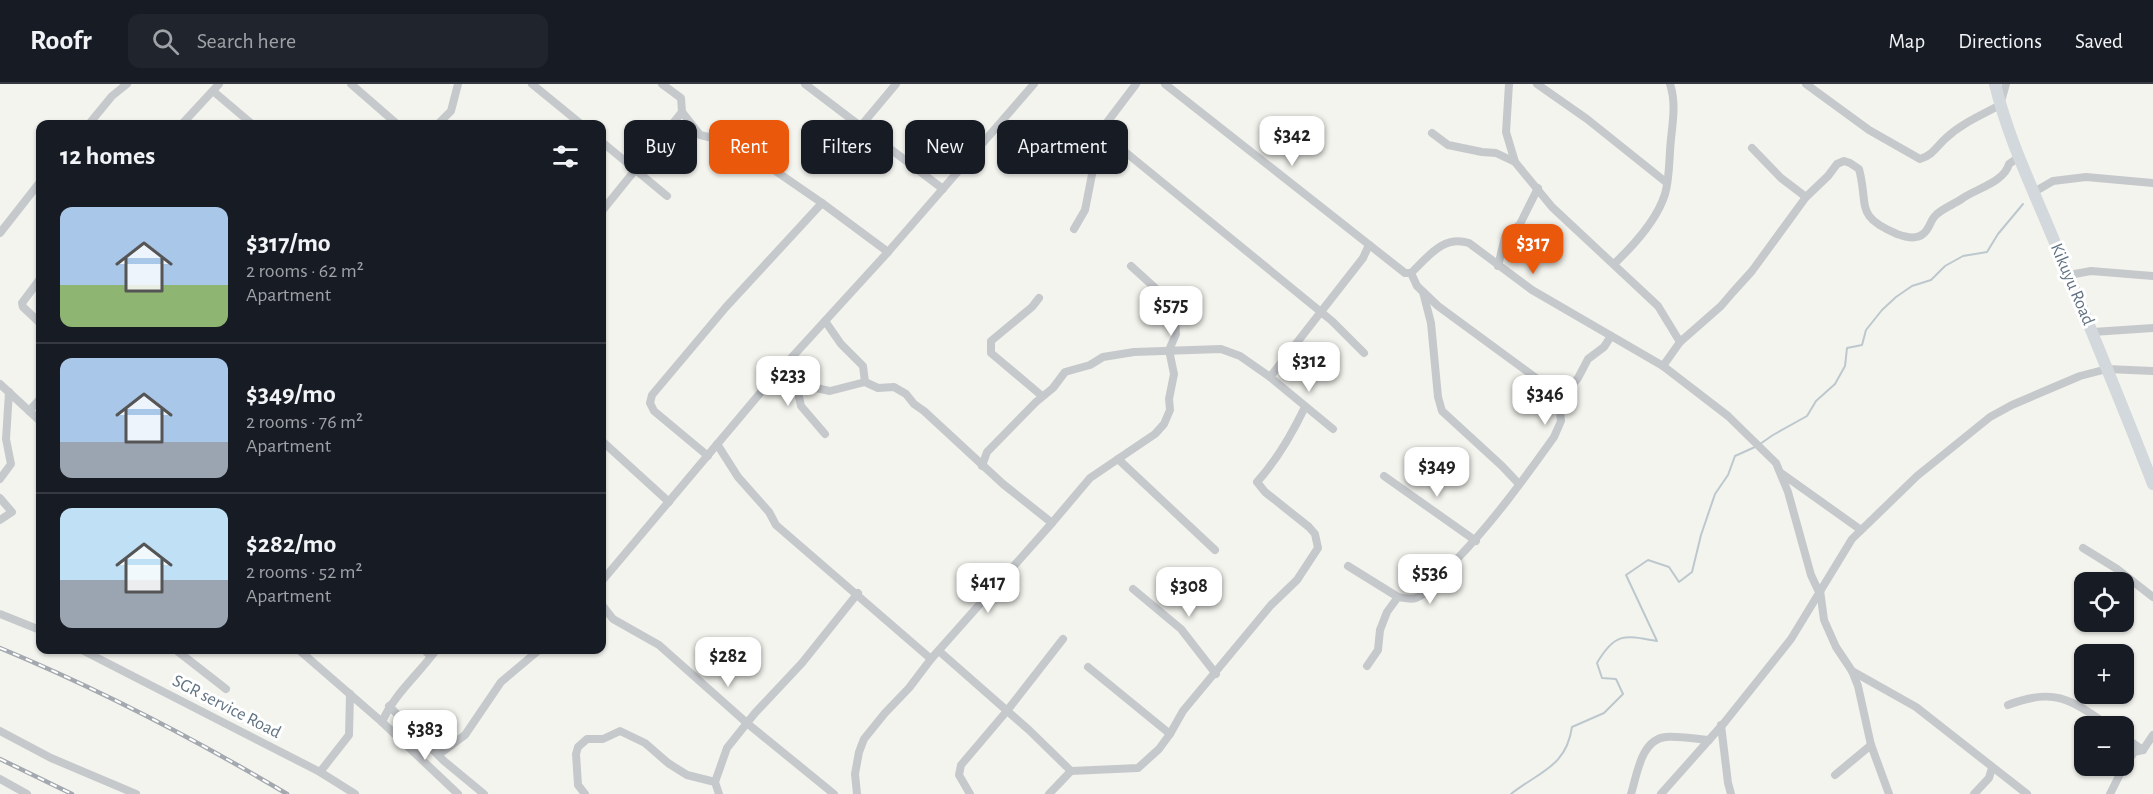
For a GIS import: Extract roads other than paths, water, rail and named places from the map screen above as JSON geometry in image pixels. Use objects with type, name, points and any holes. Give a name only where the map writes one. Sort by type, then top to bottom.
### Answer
[{"type":"main road","name":"Kikuyu Road","points":[[1995,84],[2000,105],[2019,157],[2093,332],[2153,484]]},
{"type":"street","points":[[92,120],[112,96],[127,84]]},
{"type":"street","points":[[351,84],[392,120]]},
{"type":"street","points":[[445,120],[451,111],[458,84]]},
{"type":"street","points":[[532,84],[576,120]]},
{"type":"street","points":[[662,84],[681,98],[682,112],[700,135],[735,143],[888,252]]},
{"type":"street","points":[[805,84],[851,120]]},
{"type":"street","points":[[866,120],[896,84]]},
{"type":"street","points":[[606,576],[717,444],[1034,84]]},
{"type":"street","points":[[1109,120],[1136,84]]},
{"type":"street","points":[[1165,84],[1405,273],[1411,273],[1441,245],[1458,240],[1469,243],[1532,290],[1663,366],[1728,416],[1776,463],[1788,492],[1811,575],[1819,591],[1824,620],[1836,647],[1852,671],[1861,698],[1871,745],[1889,794]]},
{"type":"street","points":[[1509,84],[1506,132],[1515,162]]},
{"type":"street","points":[[1538,84],[1587,119],[1666,183]]},
{"type":"street","points":[[1614,264],[1650,221],[1662,202],[1674,109],[1670,84]]},
{"type":"street","points":[[1806,84],[1869,130],[1920,159],[1927,157],[1945,138],[1968,122],[2000,105],[2006,84]]},
{"type":"street","points":[[186,120],[216,88],[248,120]]},
{"type":"street","points":[[676,120],[682,112]]},
{"type":"street","points":[[1432,133],[1449,145],[1496,153],[1515,162],[1552,207],[1658,306],[1680,342]]},
{"type":"street","points":[[606,145],[624,161]]},
{"type":"street","points":[[1752,148],[1781,178],[1806,197]]},
{"type":"street","points":[[893,152],[942,189]]},
{"type":"street","points":[[1128,154],[1321,313],[1364,353]]},
{"type":"street","points":[[1663,366],[1680,342],[1721,306],[1745,279],[1806,197],[1837,164],[1844,161],[1859,169],[1863,184],[1864,204],[1871,219],[1888,230],[1914,238],[1923,234],[1938,212],[1997,180],[2007,170],[2009,164],[2019,157]]},
{"type":"street","points":[[606,206],[632,174]]},
{"type":"street","points":[[640,174],[667,196]]},
{"type":"street","points":[[1074,229],[1085,210],[1093,174]]},
{"type":"street","points":[[2034,192],[2053,180],[2086,177],[2153,183]]},
{"type":"street","points":[[0,233],[36,187]]},
{"type":"street","points":[[1498,266],[1505,237],[1520,224],[1538,188]]},
{"type":"street","points":[[708,456],[654,411],[650,403],[652,395],[726,307],[822,203]]},
{"type":"street","points":[[1270,377],[1363,258],[1369,245]]},
{"type":"street","points":[[857,794],[856,760],[864,739],[885,712],[909,688],[931,659],[1090,478],[1155,434],[1164,424],[1170,410],[1169,399],[1174,374],[1169,350],[1176,334],[1174,310],[1164,296],[1131,266]]},
{"type":"street","points":[[2069,275],[2091,271],[2153,276]]},
{"type":"street","points":[[1348,566],[1398,597],[1414,599],[1430,590],[1476,541],[1554,437],[1561,421],[1559,402],[1547,386],[1438,306],[1417,286],[1411,273]]},
{"type":"street","points":[[36,284],[22,303],[23,307],[36,319]]},
{"type":"street","points":[[1423,292],[1431,323],[1438,397],[1442,411],[1519,484]]},
{"type":"street","points":[[1039,298],[1032,307],[991,341],[990,353],[1042,396]]},
{"type":"street","points":[[825,321],[862,366],[865,382]]},
{"type":"street","points":[[2093,332],[2153,328]]},
{"type":"street","points":[[1559,402],[1578,378],[1588,359],[1604,347],[1611,336]]},
{"type":"street","points":[[982,466],[987,452],[1042,396],[1053,388],[1065,372],[1090,365],[1103,357],[1169,350],[1221,349],[1240,356],[1270,377],[1333,429]]},
{"type":"street","points":[[791,359],[801,406],[825,434]]},
{"type":"street","points":[[1661,794],[1709,740],[1791,639],[1852,539],[1917,476],[1990,417],[2080,376],[2108,369],[2153,371]]},
{"type":"street","points":[[799,389],[816,388],[830,391],[865,382],[878,388],[894,387],[906,394],[982,466],[1052,523]]},
{"type":"street","points":[[0,384],[36,417]]},
{"type":"street","points":[[0,479],[11,464],[6,439],[9,392]]},
{"type":"street","points":[[29,411],[36,403]]},
{"type":"street","points":[[1049,794],[1071,771],[1138,768],[1159,749],[1183,711],[1216,674],[1221,664],[1271,605],[1297,580],[1318,548],[1315,534],[1265,492],[1257,482],[1270,468],[1305,407]]},
{"type":"street","points":[[717,444],[738,477],[769,512],[776,525],[931,659]]},
{"type":"street","points":[[606,445],[669,502]]},
{"type":"street","points":[[1118,459],[1215,550]]},
{"type":"street","points":[[1780,473],[1861,530]]},
{"type":"street","points":[[1384,476],[1476,541]]},
{"type":"street","points":[[0,498],[12,512],[0,520]]},
{"type":"street","points":[[2083,548],[2117,569],[2153,597]]},
{"type":"street","points":[[1133,589],[1181,629],[1216,674]]},
{"type":"street","points":[[719,794],[715,782],[727,748],[755,713],[802,663],[858,594]]},
{"type":"street","points":[[1367,666],[1378,650],[1380,630],[1387,612],[1398,597]]},
{"type":"street","points":[[606,610],[613,619],[659,645],[748,724],[834,794]]},
{"type":"street","points":[[0,614],[36,628]]},
{"type":"street","points":[[970,794],[959,775],[961,765],[1006,712],[1062,639]]},
{"type":"street","points":[[939,651],[1029,730],[1071,771]]},
{"type":"street","name":"SGR service Road","points":[[90,654],[320,772],[355,794]]},
{"type":"street","points":[[181,654],[226,689]]},
{"type":"street","points":[[304,654],[382,722],[458,794]]},
{"type":"street","points":[[382,722],[389,706],[433,654]]},
{"type":"street","points":[[438,755],[465,735],[501,682],[534,654]]},
{"type":"street","points":[[1088,667],[1170,734]]},
{"type":"street","points":[[1852,671],[1916,707],[2027,794]]},
{"type":"street","points":[[320,772],[349,735],[350,693]]},
{"type":"street","points":[[2008,705],[2042,695],[2058,697],[2091,716]]},
{"type":"street","points":[[389,706],[438,755],[484,794]]},
{"type":"street","points":[[1721,725],[1731,794]]},
{"type":"street","points":[[0,731],[51,758],[136,794]]},
{"type":"street","points":[[585,794],[578,786],[576,754],[578,747],[587,739],[603,739],[620,731],[645,743],[668,763],[687,775],[715,782]]},
{"type":"street","points":[[2110,794],[2134,752],[2143,750],[2153,735]]},
{"type":"street","points":[[1631,794],[1641,759],[1652,741],[1665,737],[1709,740]]},
{"type":"street","points":[[2134,743],[2143,750]]},
{"type":"street","points":[[1835,775],[1871,745]]},
{"type":"street","points":[[1974,794],[1989,778],[1992,768]]},
{"type":"street","points":[[0,779],[27,794]]},
{"type":"waterway","points":[[1760,444],[1807,416],[1816,401],[1835,384],[1845,366],[1847,348],[1862,345],[1866,330],[1896,297],[1912,286],[1931,280],[1945,266],[1963,256],[1987,252],[1998,234],[2023,204]]},
{"type":"waterway","points":[[1511,794],[1558,760],[1569,740],[1572,727],[1604,713],[1623,694],[1616,679],[1602,678],[1597,663],[1603,653],[1615,641],[1622,638],[1657,641],[1626,575],[1648,560],[1669,567],[1679,582],[1692,572],[1701,535],[1715,494],[1728,475],[1735,456],[1755,447]]},
{"type":"railway","points":[[0,648],[74,680],[146,716],[287,794]]},
{"type":"railway","points":[[0,759],[72,794]]}]
